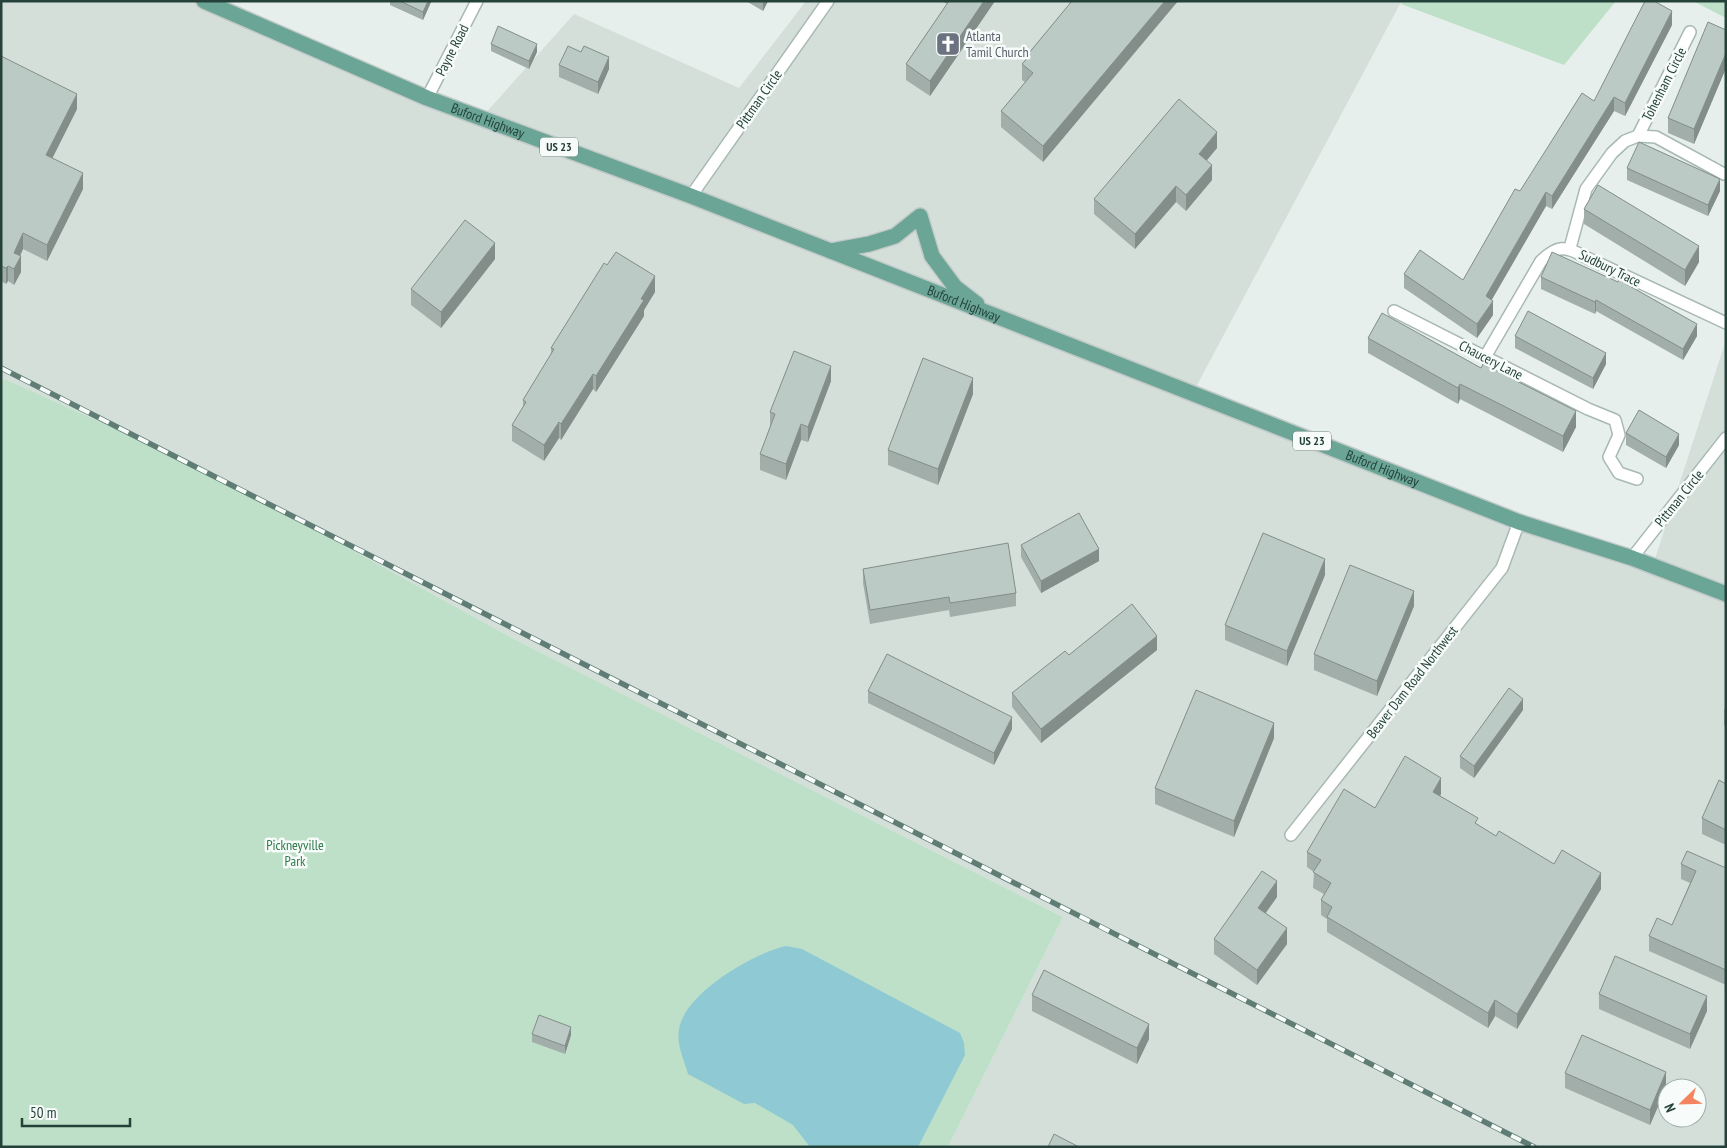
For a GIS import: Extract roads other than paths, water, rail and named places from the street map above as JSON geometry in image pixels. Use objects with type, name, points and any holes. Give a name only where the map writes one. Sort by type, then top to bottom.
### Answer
[{"type":"main road","name":"Buford Highway","points":[[204,1],[427,98],[691,196],[1519,522],[1632,558],[1726,594]]},
{"type":"main road","points":[[831,251],[870,244],[895,236],[920,216],[932,256],[955,287],[992,315]]},
{"type":"street","name":"Payne Road","points":[[427,98],[477,1]]},
{"type":"street","name":"Pittman Circle","points":[[691,196],[828,1]]},
{"type":"street","name":"Tohenham Circle","points":[[1638,136],[1690,32]]},
{"type":"street","points":[[1570,248],[1586,189],[1612,153],[1625,142],[1638,136],[1656,137],[1724,174]]},
{"type":"street","name":"Sudbury Trace","points":[[1485,357],[1541,261],[1559,248],[1570,248],[1582,256],[1726,323]]},
{"type":"street","name":"Chaucery Lane","points":[[1394,311],[1615,420],[1619,435],[1608,457],[1619,473],[1637,480]]},
{"type":"street","name":"Pittman Circle","points":[[1632,558],[1726,438]]},
{"type":"street","name":"Beaver Dam Road Northwest","points":[[1291,835],[1502,568],[1519,522]]},
{"type":"water","points":[[786,946],[802,949],[960,1033],[964,1043],[965,1055],[918,1147],[810,1147],[793,1125],[755,1103],[744,1104],[688,1074],[678,1037],[680,1025],[686,1012],[696,999],[724,975],[757,957]]},
{"type":"railway","points":[[1,368],[1534,1147]]},
{"type":"place","name":"Atlanta Tamil Church","points":[[948,44]]},
{"type":"park label","name":"Pickneyville Park","points":[[295,854]]}]
